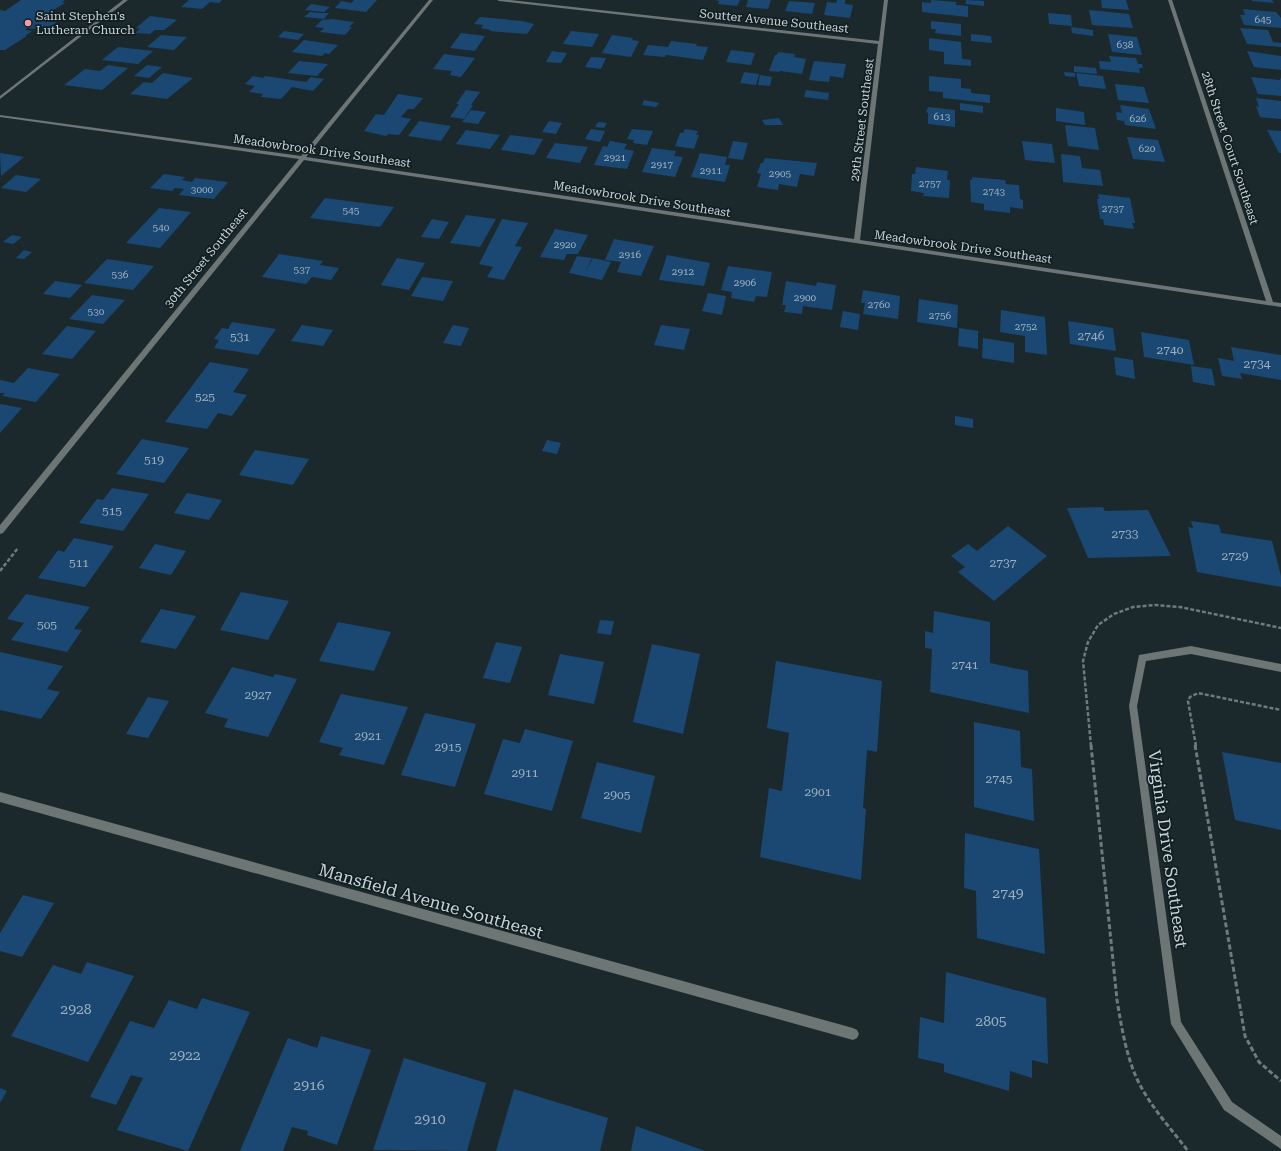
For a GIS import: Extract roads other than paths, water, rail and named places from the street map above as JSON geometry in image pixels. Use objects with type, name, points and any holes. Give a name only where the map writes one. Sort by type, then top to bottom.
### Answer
[{"type":"street","points":[[0,98],[126,0]]},
{"type":"street","name":"30th Street Southeast","points":[[0,531],[431,0]]},
{"type":"street","name":"Soutter Avenue Southeast","points":[[499,0],[881,43]]},
{"type":"street","name":"29th Street Southeast","points":[[857,242],[886,0]]},
{"type":"street","name":"28th Street Court Southeast","points":[[1170,0],[1270,303]]},
{"type":"street","name":"Meadowbrook Drive Southeast","points":[[0,116],[302,158],[1281,305]]},
{"type":"street","name":"Virginia Drive Southeast","points":[[1281,668],[1191,650],[1142,658],[1133,706],[1176,1024],[1228,1106],[1281,1143]]},
{"type":"street","name":"Mansfield Avenue Southeast","points":[[0,797],[853,1034]]},
{"type":"place","name":"Saint Stephen's Lutheran Church","points":[[28,23]]}]
